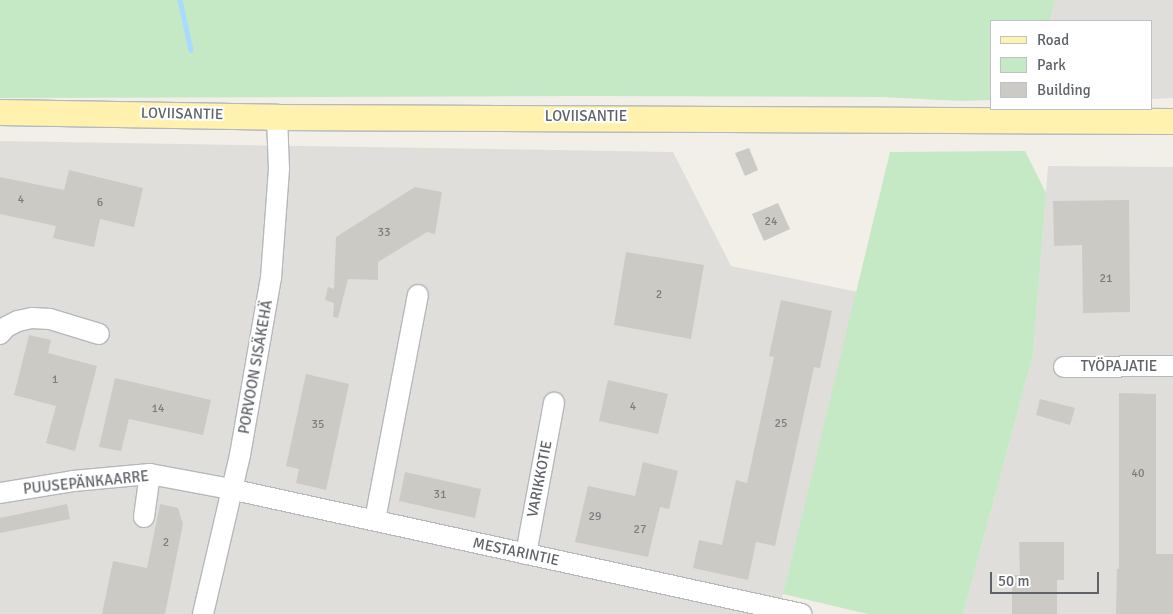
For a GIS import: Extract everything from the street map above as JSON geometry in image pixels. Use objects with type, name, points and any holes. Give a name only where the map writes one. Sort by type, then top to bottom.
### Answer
[{"type":"main road","name":"LOVIISANTIE","points":[[0,112],[277,116],[1173,121]]},
{"type":"street","name":"PORVOON SISÄKEHÄ","points":[[203,614],[230,489],[240,455],[271,278],[279,169],[277,116]]},
{"type":"street","points":[[375,520],[418,295]]},
{"type":"street","points":[[0,334],[6,327],[18,321],[32,318],[50,319],[99,334]]},
{"type":"street","name":"TYÖPAJATIE","points":[[1064,367],[1173,366]]},
{"type":"street","name":"VARIKKOTIE","points":[[526,554],[554,403]]},
{"type":"street","name":"PUUSEPÄNKAARRE","points":[[1,487],[150,474],[230,489]]},
{"type":"street","points":[[144,517],[150,474]]},
{"type":"street","name":"MESTARINTIE","points":[[230,489],[802,614]]},
{"type":"shaded area","points":[[1055,0],[1173,0],[1173,98],[1153,99],[1153,20],[1050,20]]},
{"type":"shaded area","points":[[0,141],[673,152],[731,266],[858,292],[778,614],[0,614]]},
{"type":"shaded area","points":[[1048,166],[1173,167],[1173,614],[963,614],[1033,355]]},
{"type":"green space","points":[[0,0],[1055,0],[1050,20],[990,20],[990,100],[962,101],[882,97],[588,96],[0,98]]},
{"type":"green space","points":[[1025,151],[1046,193],[1033,355],[963,614],[868,614],[783,594],[890,152]]},
{"type":"building","points":[[749,148],[758,170],[745,176],[735,153]]},
{"type":"building","points":[[69,170],[143,188],[134,227],[100,219],[94,247],[53,238],[56,226],[0,214],[0,177],[64,190]]},
{"type":"building","points":[[415,187],[442,192],[435,234],[427,232],[378,262],[378,280],[348,279],[338,318],[333,317],[334,303],[325,300],[328,287],[334,289],[336,237]]},
{"type":"building","points":[[1129,200],[1130,312],[1083,313],[1082,245],[1054,246],[1053,201]]},
{"type":"building","points":[[778,203],[790,229],[764,241],[752,214]]},
{"type":"building","points":[[626,252],[704,265],[691,339],[614,325]]},
{"type":"building","points":[[781,300],[832,311],[820,368],[814,367],[775,546],[756,542],[748,580],[693,568],[699,540],[722,545],[736,480],[747,483],[774,357],[769,356]]},
{"type":"building","points":[[29,335],[51,340],[48,353],[97,366],[75,451],[46,443],[56,406],[14,395]]},
{"type":"building","points":[[306,374],[349,384],[326,490],[296,483],[299,469],[286,466]]},
{"type":"building","points":[[115,378],[211,400],[203,435],[129,419],[121,451],[99,447]]},
{"type":"building","points":[[608,380],[668,394],[658,434],[599,421]]},
{"type":"building","points":[[1119,393],[1156,394],[1156,554],[1173,554],[1173,614],[1116,614],[1117,569],[1119,569]]},
{"type":"building","points":[[1040,399],[1075,408],[1070,425],[1036,415]]},
{"type":"building","points":[[643,462],[678,471],[669,509],[660,507],[648,557],[575,542],[588,486],[635,496]]},
{"type":"building","points":[[405,472],[481,489],[475,518],[399,501]]},
{"type":"building","points":[[67,504],[70,519],[0,533],[0,518]]},
{"type":"building","points":[[160,504],[178,508],[183,524],[165,614],[102,614],[113,561],[147,568]]},
{"type":"building","points":[[1019,542],[1064,542],[1064,580],[1057,580],[1057,614],[1012,614],[1012,575],[1020,575]]},
{"type":"waterway","points":[[180,0],[191,50]]}]
